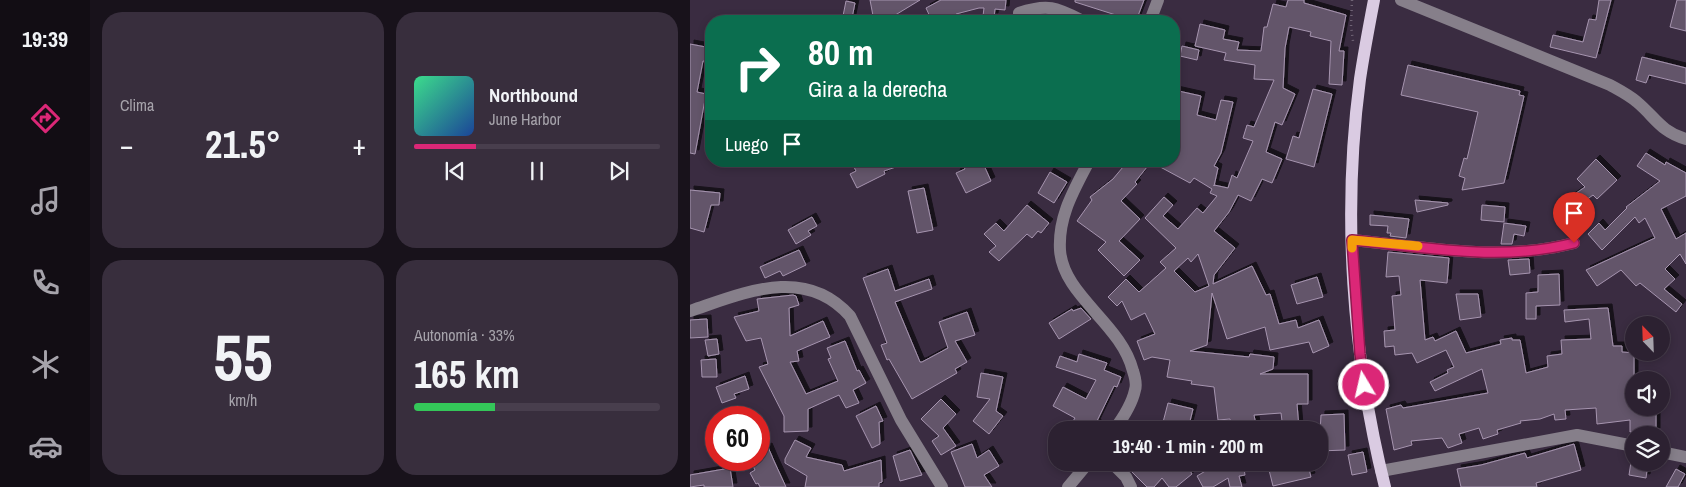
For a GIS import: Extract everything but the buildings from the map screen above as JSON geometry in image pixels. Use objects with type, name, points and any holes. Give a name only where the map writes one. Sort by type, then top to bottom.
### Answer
[{"type":"main road","points":[[1374,0],[1360,80],[1353,173],[1352,240],[1360,354],[1385,487]]},
{"type":"street","points":[[1152,15],[1158,0]]},
{"type":"street","points":[[1400,0],[1610,84],[1637,101],[1656,123],[1674,136],[1686,139]]},
{"type":"street","points":[[1019,12],[1038,6],[1064,10],[1073,15]]},
{"type":"street","points":[[1086,167],[1069,198],[1060,231],[1060,251],[1068,279],[1115,333],[1132,366],[1136,388],[1132,400],[1119,421]]},
{"type":"street","points":[[1352,240],[1493,252],[1550,249],[1574,243]]},
{"type":"street","points":[[690,311],[762,288],[789,287],[820,293],[840,305],[850,316],[901,420],[942,487]]},
{"type":"street","points":[[1381,471],[1577,435],[1625,444]]},
{"type":"street","points":[[1670,454],[1686,457]]},
{"type":"street","points":[[1068,487],[1081,471]]},
{"type":"street","points":[[1120,471],[1126,477],[1131,487]]},
{"type":"slow traffic","points":[[1352,248],[1352,240],[1418,246]]},
{"type":"route","points":[[1364,385],[1352,240],[1485,252],[1533,251],[1574,243]]}]
